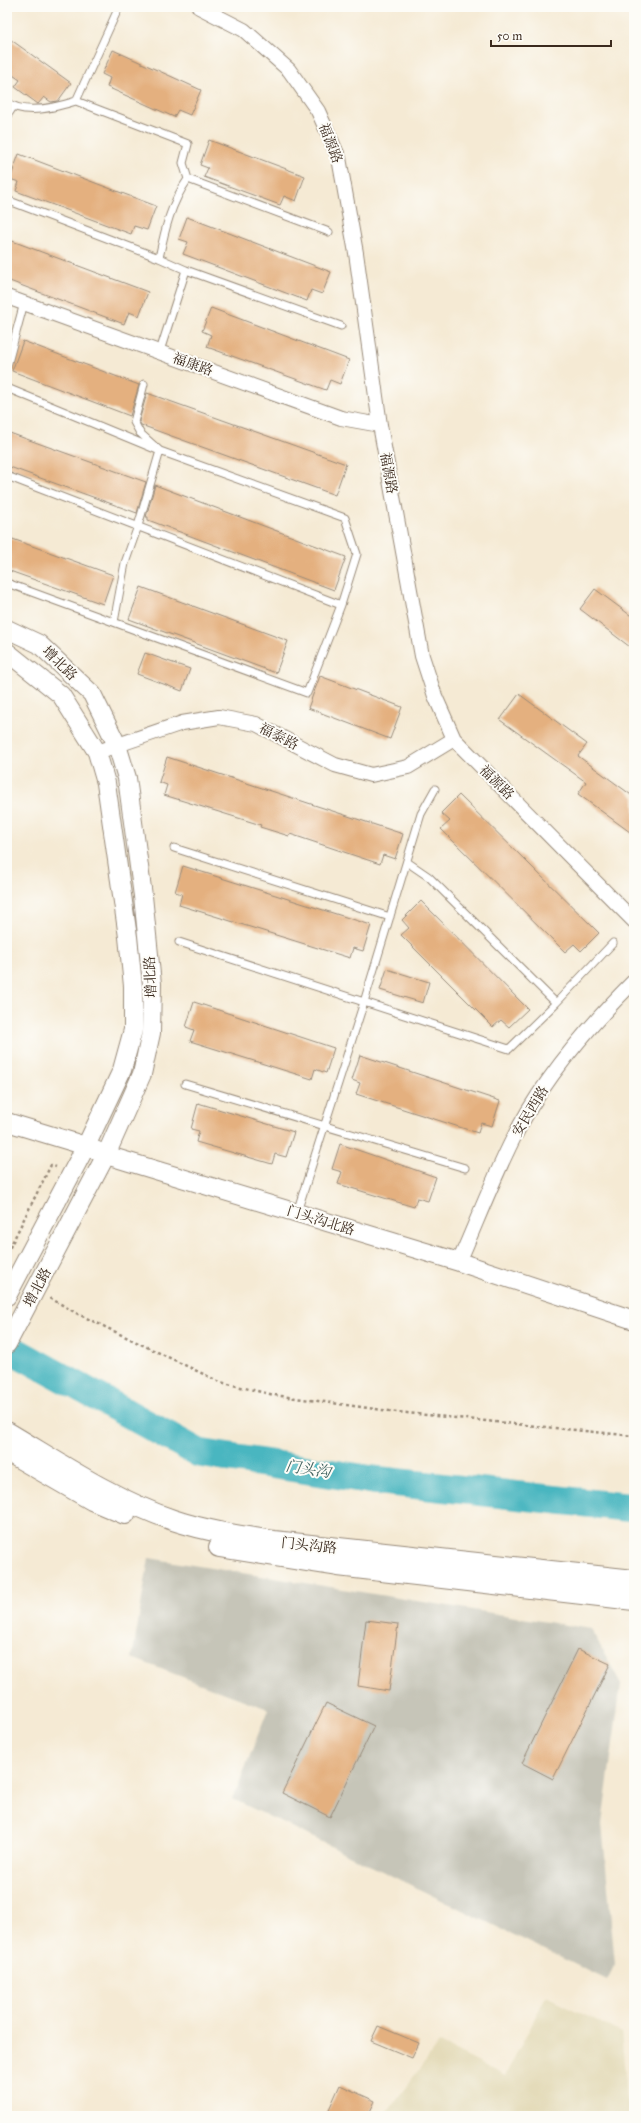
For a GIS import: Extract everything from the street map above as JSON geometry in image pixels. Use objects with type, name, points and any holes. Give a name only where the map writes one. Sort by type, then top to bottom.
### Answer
[{"type":"main road","name":"门头沟路","points":[[7,1432],[113,1495],[173,1520],[219,1533],[274,1541],[634,1580]]},
{"type":"main road","name":"门头沟路","points":[[7,1451],[92,1500],[164,1531],[213,1546],[338,1566],[634,1600]]},
{"type":"street","name":"福源路","points":[[199,7],[244,30],[289,70],[318,111],[339,158],[356,254],[380,425],[422,656],[434,696],[454,739],[634,921]]},
{"type":"street","name":"福康路","points":[[7,297],[160,351],[341,418],[380,425]]},
{"type":"street","name":"增北路","points":[[7,629],[40,644],[92,694],[117,745],[127,778],[143,896],[152,984],[151,1033],[142,1074],[106,1155],[7,1344]]},
{"type":"street","name":"增北路","points":[[7,652],[61,695],[97,752],[106,783],[128,937],[133,986],[133,1030],[122,1070],[86,1146],[11,1290]]},
{"type":"street","name":"福泰路","points":[[97,752],[182,723],[219,718],[256,724],[335,765],[371,774],[408,767],[454,739]]},
{"type":"street","name":"安民西路","points":[[460,1262],[513,1139],[553,1074],[604,1011],[634,981]]},
{"type":"street","name":"门头沟北路","points":[[7,1122],[86,1146],[106,1155],[460,1262],[634,1320]]},
{"type":"lane","points":[[76,101],[119,7]]},
{"type":"lane","points":[[7,116],[10,105],[47,110],[76,101],[188,144],[182,163],[188,179],[329,232]]},
{"type":"lane","points":[[159,258],[168,218],[180,191],[188,179]]},
{"type":"lane","points":[[7,200],[159,258],[186,270],[341,326]]},
{"type":"lane","points":[[160,351],[186,270]]},
{"type":"lane","points":[[7,366],[24,303]]},
{"type":"lane","points":[[144,384],[134,422],[140,433],[160,450]]},
{"type":"lane","points":[[7,388],[160,450],[345,518],[357,554],[341,605],[307,693],[7,583]]},
{"type":"lane","points":[[114,622],[125,563],[138,526],[160,450]]},
{"type":"lane","points":[[7,476],[341,605]]},
{"type":"lane","points":[[296,1212],[364,1002],[421,814],[435,789]]},
{"type":"lane","points":[[174,848],[390,918]]},
{"type":"lane","points":[[407,862],[429,877],[556,1003]]},
{"type":"lane","points":[[179,942],[509,1049],[556,1003],[613,943]]},
{"type":"lane","points":[[185,1084],[465,1168]]},
{"type":"path","points":[[7,1253],[51,1165],[70,1175]]},
{"type":"path","points":[[53,1292],[50,1299],[220,1382],[274,1395],[397,1412],[634,1436]]},
{"type":"shaded area","points":[[149,1558],[591,1629],[621,1684],[602,1824],[615,1964],[607,1980],[233,1799],[268,1709],[132,1658]]},
{"type":"shaded area","points":[[546,1996],[621,2033],[629,2116],[384,2116],[439,2043],[505,2076]]},
{"type":"building","points":[[7,37],[71,83],[58,101],[51,102],[44,97],[38,104],[15,87],[20,80],[7,71]]},
{"type":"building","points":[[113,50],[201,90],[190,115],[178,110],[174,117],[107,87],[110,78],[102,74]]},
{"type":"building","points":[[209,140],[305,176],[296,201],[284,196],[280,205],[204,177],[208,168],[200,165]]},
{"type":"building","points":[[19,154],[156,206],[147,230],[134,226],[131,234],[16,191],[19,182],[10,179]]},
{"type":"building","points":[[187,217],[331,272],[322,294],[311,290],[307,301],[183,254],[188,242],[179,239]]},
{"type":"building","points":[[7,239],[148,292],[139,316],[129,312],[124,324],[7,280]]},
{"type":"building","points":[[211,308],[349,360],[340,384],[330,380],[326,390],[207,347],[211,335],[202,331]]},
{"type":"building","points":[[23,341],[139,385],[130,416],[12,371]]},
{"type":"building","points":[[147,393],[346,464],[335,495],[141,425],[139,421]]},
{"type":"building","points":[[7,432],[146,482],[137,513],[7,466]]},
{"type":"building","points":[[155,485],[346,557],[334,590],[148,520],[148,517],[146,517]]},
{"type":"building","points":[[7,537],[113,575],[103,604],[7,570]]},
{"type":"building","points":[[141,587],[288,641],[276,673],[129,619]]},
{"type":"building","points":[[595,589],[634,618],[634,650],[580,609]]},
{"type":"building","points":[[145,653],[190,669],[182,691],[137,674]]},
{"type":"building","points":[[320,676],[402,707],[390,739],[308,708]]},
{"type":"building","points":[[519,694],[587,744],[578,756],[634,797],[634,835],[578,794],[586,782],[500,720]]},
{"type":"building","points":[[167,757],[403,834],[395,859],[383,855],[380,864],[290,834],[289,836],[260,827],[261,825],[164,795],[167,785],[159,782]]},
{"type":"building","points":[[459,795],[599,933],[581,951],[574,944],[565,952],[441,829],[450,821],[441,813]]},
{"type":"building","points":[[183,866],[371,925],[363,951],[353,948],[350,958],[179,905],[182,894],[175,892]]},
{"type":"building","points":[[421,901],[528,1009],[509,1027],[501,1020],[493,1027],[401,935],[409,928],[402,920]]},
{"type":"building","points":[[387,969],[429,982],[423,1003],[380,990]]},
{"type":"building","points":[[194,1002],[334,1048],[326,1073],[315,1069],[312,1079],[190,1041],[194,1030],[186,1027]]},
{"type":"building","points":[[360,1055],[500,1101],[492,1126],[481,1123],[478,1133],[356,1094],[360,1083],[352,1080]]},
{"type":"building","points":[[198,1103],[294,1132],[286,1157],[275,1154],[272,1164],[196,1142],[199,1131],[191,1129]]},
{"type":"building","points":[[340,1144],[436,1177],[428,1201],[417,1198],[414,1207],[338,1184],[342,1172],[332,1169]]},
{"type":"building","points":[[366,1620],[398,1624],[389,1691],[358,1686]]},
{"type":"building","points":[[578,1649],[610,1664],[553,1779],[522,1763]]},
{"type":"building","points":[[326,1703],[374,1726],[330,1817],[282,1793]]},
{"type":"building","points":[[378,2026],[419,2043],[412,2058],[371,2041]]},
{"type":"building","points":[[340,2085],[375,2101],[368,2116],[326,2116]]},
{"type":"waterway","name":"门头沟","points":[[7,1347],[199,1453],[373,1480],[634,1508]]}]
